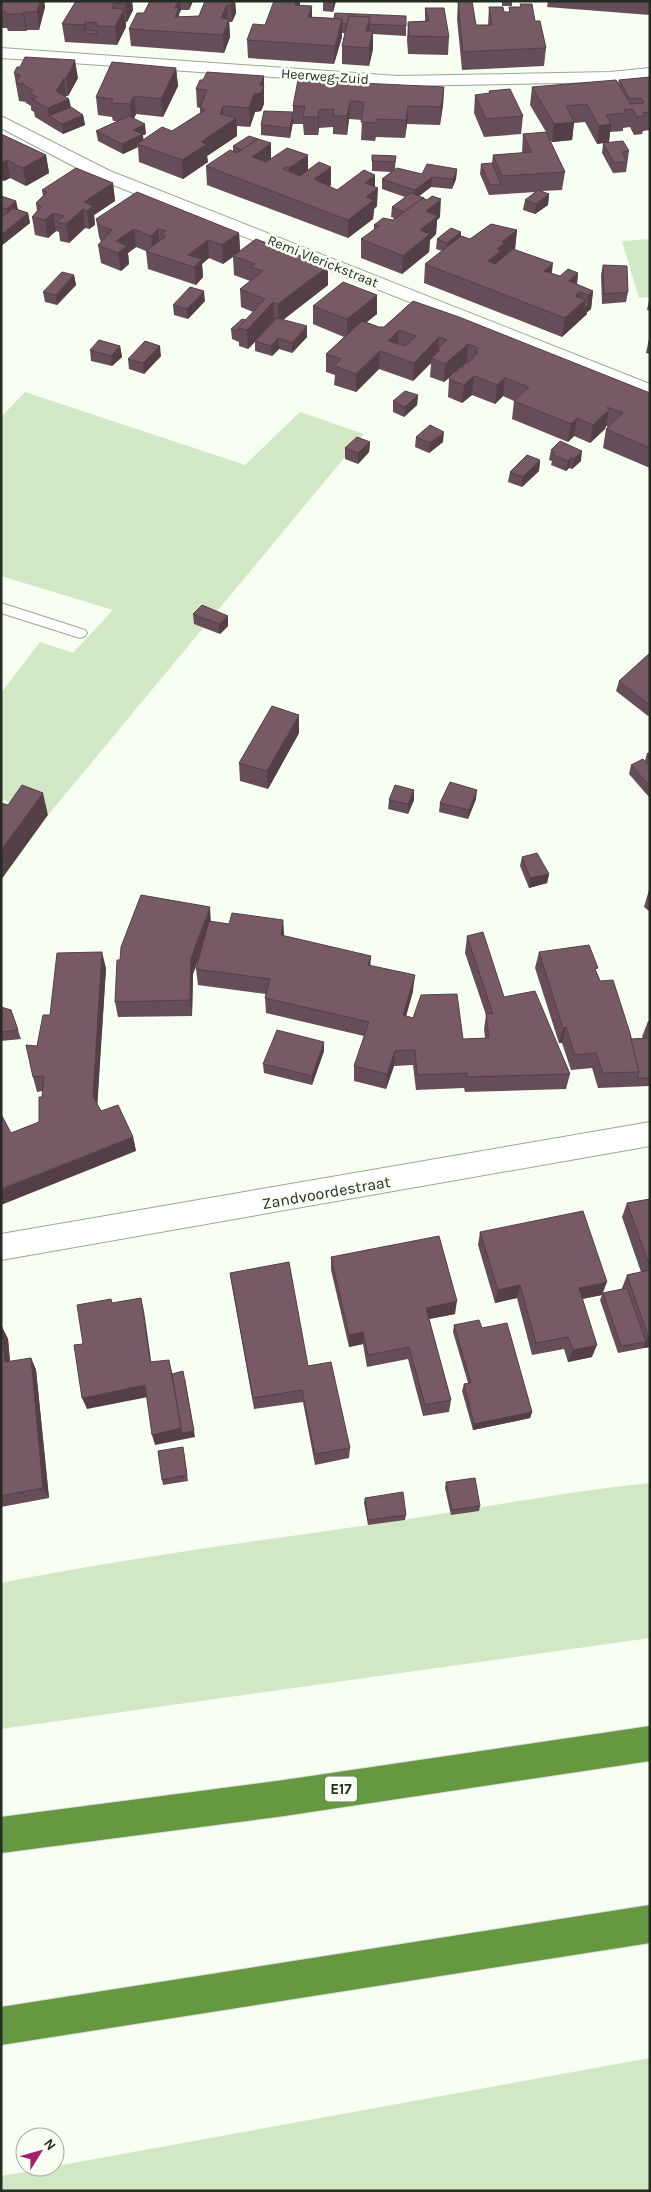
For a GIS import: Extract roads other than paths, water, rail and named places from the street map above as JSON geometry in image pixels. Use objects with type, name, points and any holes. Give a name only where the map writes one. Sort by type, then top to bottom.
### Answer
[{"type":"highway","name":"E17","points":[[16,1833],[294,1796],[650,1744]]},
{"type":"highway","points":[[1,2026],[650,1924]]},
{"type":"street","name":"Heerweg-Zuid","points":[[1,53],[398,81],[610,77],[650,74]]},
{"type":"street","name":"Remi Vlerickstraat","points":[[1,121],[64,156],[104,175],[650,391]]},
{"type":"street","name":"Zandvoordestraat","points":[[1,1247],[650,1134]]},
{"type":"lane","points":[[1,608],[80,633]]}]
